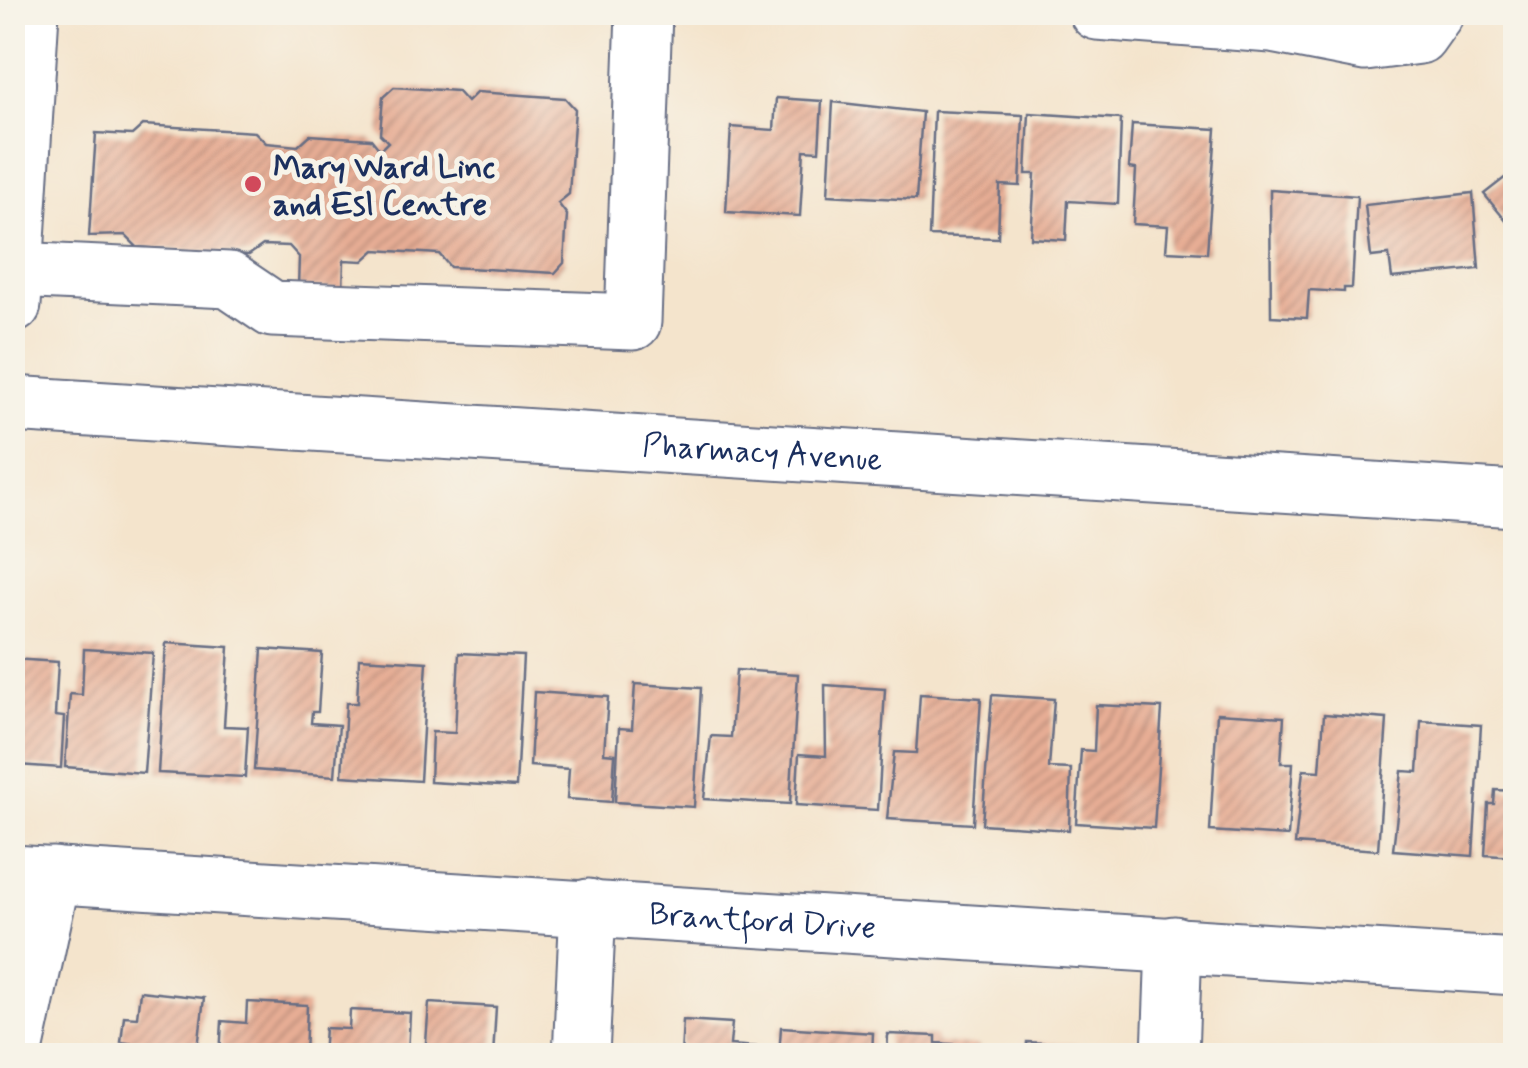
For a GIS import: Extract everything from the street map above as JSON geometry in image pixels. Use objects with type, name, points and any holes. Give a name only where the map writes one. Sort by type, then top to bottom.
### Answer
[{"type":"street","points":[[31,12],[14,289],[228,280],[272,309],[633,322],[644,12]]},
{"type":"street","points":[[1098,12],[1272,25],[1365,43],[1419,36],[1436,12]]},
{"type":"street","name":"Pharmacy Avenue","points":[[12,404],[1516,499]]},
{"type":"street","points":[[14,1056],[33,874]]},
{"type":"street","name":"Brantford Drive","points":[[33,874],[1516,967]]},
{"type":"street","points":[[580,1056],[588,907]]},
{"type":"street","points":[[1170,1056],[1174,944]]},
{"type":"building","points":[[394,87],[457,91],[467,102],[477,92],[565,98],[575,109],[569,194],[558,203],[567,215],[564,263],[555,273],[450,267],[439,254],[375,250],[363,261],[344,260],[343,290],[298,287],[299,257],[289,246],[263,245],[249,255],[137,247],[125,235],[89,236],[96,133],[132,135],[143,125],[255,132],[266,143],[298,146],[310,135],[371,139],[380,150],[388,142],[380,134],[383,97]]},
{"type":"building","points":[[776,98],[822,101],[819,151],[804,150],[800,216],[726,212],[731,127],[774,130]]},
{"type":"building","points":[[833,102],[922,112],[916,200],[828,195]]},
{"type":"building","points":[[934,111],[1023,115],[1020,186],[1000,185],[998,238],[929,236]]},
{"type":"building","points":[[1029,113],[1121,119],[1118,204],[1068,201],[1066,240],[1031,238],[1035,174],[1026,174]]},
{"type":"building","points":[[1132,124],[1216,129],[1207,253],[1166,251],[1168,226],[1133,224],[1136,169],[1129,168]]},
{"type":"building","points":[[1516,169],[1516,233],[1484,194]]},
{"type":"building","points":[[1270,190],[1357,196],[1352,288],[1344,288],[1344,292],[1309,290],[1307,318],[1271,316]]},
{"type":"building","points":[[1473,193],[1479,269],[1392,278],[1389,255],[1371,257],[1365,205]]},
{"type":"building","points":[[166,643],[229,647],[224,726],[248,727],[245,777],[158,773]]},
{"type":"building","points":[[84,649],[153,653],[144,773],[65,767],[70,694],[82,695]]},
{"type":"building","points":[[262,649],[322,653],[318,712],[312,712],[311,723],[339,725],[335,776],[254,770]]},
{"type":"building","points":[[459,653],[523,656],[516,787],[430,782],[432,732],[455,733]]},
{"type":"building","points":[[359,658],[427,662],[420,781],[342,776],[346,703],[357,703]]},
{"type":"building","points":[[12,659],[58,662],[55,716],[64,717],[61,768],[18,765],[20,735],[12,734]]},
{"type":"building","points":[[736,670],[798,674],[790,804],[704,799],[711,736],[731,737]]},
{"type":"building","points":[[635,684],[701,688],[694,807],[615,802],[619,728],[632,729]]},
{"type":"building","points":[[825,685],[885,689],[878,810],[796,805],[799,754],[826,756]]},
{"type":"building","points":[[534,692],[608,697],[604,753],[615,754],[612,802],[567,799],[569,769],[530,766]]},
{"type":"building","points":[[920,694],[981,698],[973,824],[887,819],[894,752],[916,753]]},
{"type":"building","points":[[992,695],[1054,699],[1049,768],[1071,769],[1069,830],[982,824]]},
{"type":"building","points":[[1096,705],[1162,708],[1154,828],[1076,823],[1081,750],[1094,751]]},
{"type":"building","points":[[1217,713],[1284,717],[1281,763],[1293,763],[1288,836],[1210,831]]},
{"type":"building","points":[[1324,714],[1387,719],[1378,850],[1295,844],[1303,770],[1320,771]]},
{"type":"building","points":[[1421,721],[1481,725],[1473,856],[1393,850],[1402,771],[1418,772]]},
{"type":"building","points":[[1495,790],[1516,791],[1516,857],[1485,855],[1488,804],[1494,804]]},
{"type":"building","points":[[140,991],[204,998],[197,1056],[133,1056],[135,1044],[121,1042],[124,1016],[137,1017]]},
{"type":"building","points":[[247,1002],[307,1005],[305,1056],[220,1056],[222,1021],[246,1023]]},
{"type":"building","points":[[429,1003],[496,1007],[493,1056],[425,1056]]},
{"type":"building","points":[[350,1010],[410,1013],[408,1056],[323,1056],[325,1028],[349,1029]]},
{"type":"building","points":[[683,1020],[732,1023],[730,1045],[757,1047],[756,1056],[681,1056]]},
{"type":"building","points":[[781,1027],[873,1033],[872,1056],[779,1056]]},
{"type":"building","points":[[888,1034],[936,1036],[936,1043],[979,1046],[978,1056],[887,1056]]},
{"type":"building","points":[[1027,1042],[1078,1045],[1077,1056],[1026,1056]]},
{"type":"place","name":"Mary Ward Linc and Esl Centre","points":[[253,184]]}]
